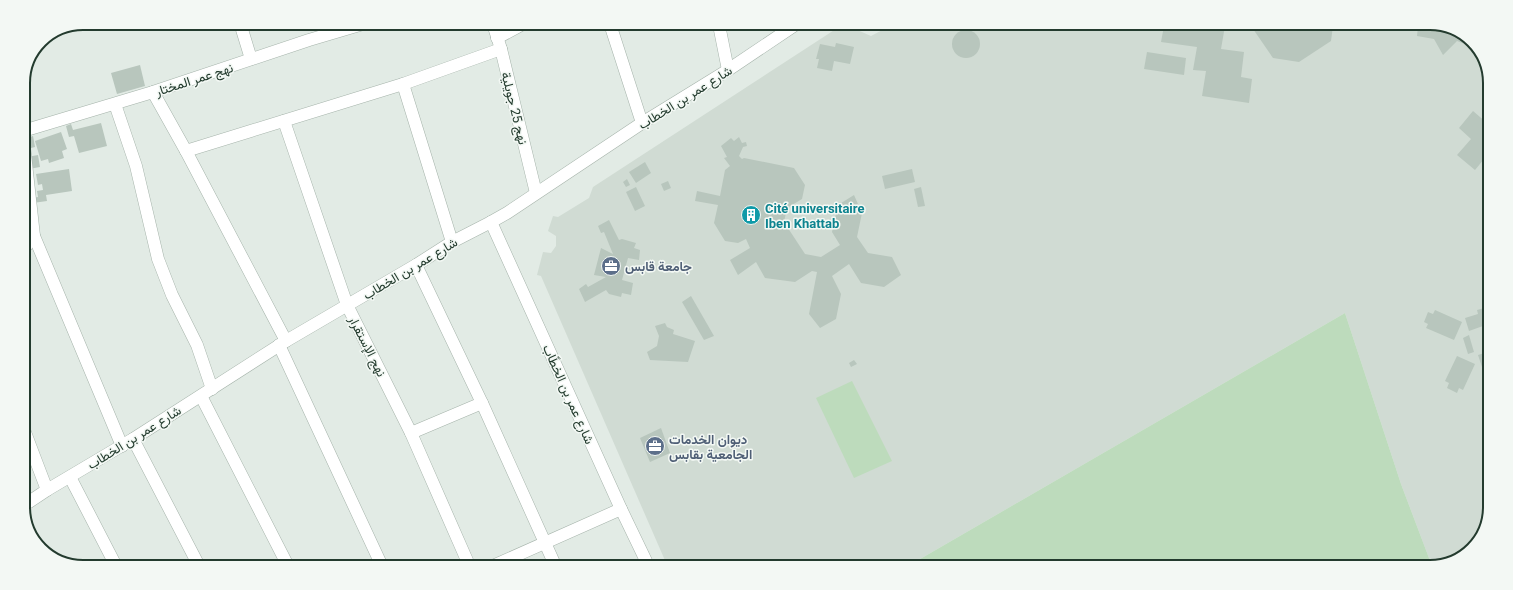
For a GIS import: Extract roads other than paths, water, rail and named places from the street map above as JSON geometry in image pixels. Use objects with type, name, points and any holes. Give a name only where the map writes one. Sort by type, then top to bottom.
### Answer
[{"type":"street","points":[[242,30],[251,59]]},
{"type":"street","name":"نهج عمر المختار","points":[[30,129],[153,92],[335,30]]},
{"type":"street","name":"نهج 25 جويلية","points":[[495,30],[536,193]]},
{"type":"street","points":[[186,151],[403,84],[499,43],[515,30]]},
{"type":"street","points":[[612,30],[642,123]]},
{"type":"street","points":[[720,30],[728,70]]},
{"type":"street","name":"شارع عمر بن الخطاب","points":[[30,501],[134,439],[283,343],[416,265],[452,242],[491,222],[642,123],[728,70],[788,30]]},
{"type":"street","points":[[403,84],[452,242]]},
{"type":"street","points":[[153,92],[186,151],[283,343],[379,560]]},
{"type":"street","points":[[115,104],[136,166],[158,259],[172,295],[197,345],[212,388]]},
{"type":"street","name":"نهج الإستقرار","points":[[284,121],[347,305],[411,433],[467,560]]},
{"type":"street","points":[[30,200],[34,236],[122,446]]},
{"type":"street","name":"شارع عمر بن الخطّاب","points":[[491,222],[646,560]]},
{"type":"street","points":[[30,241],[34,236]]},
{"type":"street","points":[[416,265],[482,403],[554,560]]},
{"type":"street","points":[[201,396],[285,560]]},
{"type":"street","points":[[411,433],[482,403]]},
{"type":"street","points":[[134,439],[196,560]]},
{"type":"street","points":[[30,445],[47,490]]},
{"type":"street","points":[[70,477],[113,560]]},
{"type":"street","points":[[506,560],[621,509]]},
{"type":"place","name":"Cité universitaire Iben Khattab","points":[[751,215]]},
{"type":"place","name":"جامعة قابس","points":[[611,266]]},
{"type":"place","name":"ديوان الخدمات الجامعية بقابس","points":[[655,446]]}]
